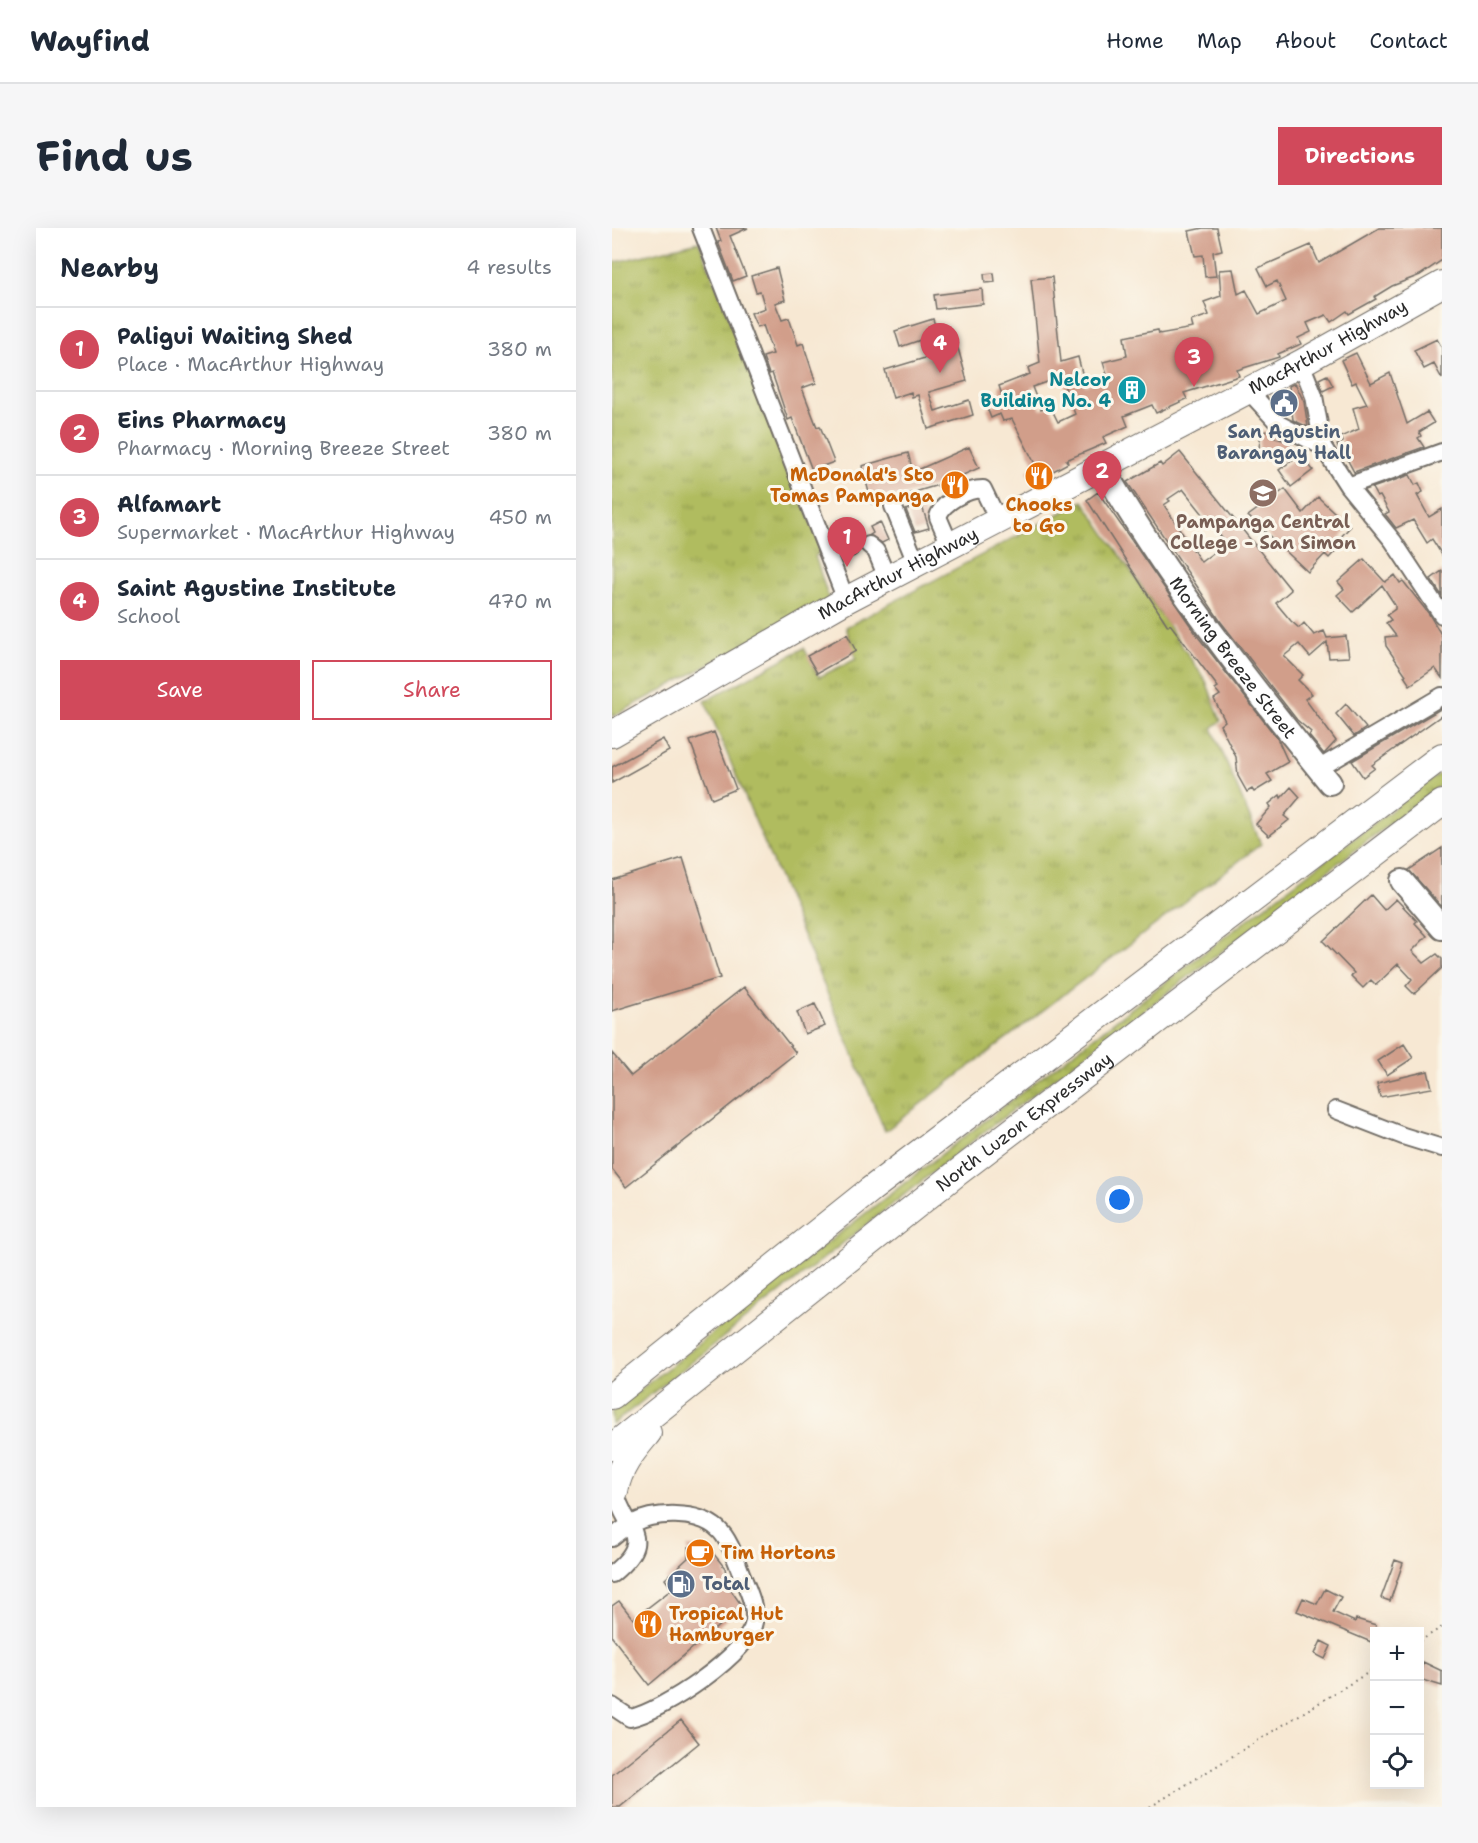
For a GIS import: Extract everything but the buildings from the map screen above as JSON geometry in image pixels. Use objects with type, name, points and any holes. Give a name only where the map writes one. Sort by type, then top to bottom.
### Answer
[{"type":"highway","name":"MacArthur Highway","points":[[612,734],[846,600],[1103,468],[1247,389],[1301,363],[1442,284]]},
{"type":"highway","points":[[612,1396],[870,1190],[1442,756]]},
{"type":"highway","name":"North Luzon Expressway","points":[[612,1447],[957,1173],[1442,803]]},
{"type":"highway","points":[[615,1491],[617,1478],[630,1453],[702,1375]]},
{"type":"main road","name":"Morning Breeze Street","points":[[1103,468],[1121,500],[1204,618],[1324,776]]},
{"type":"main road","points":[[1402,881],[1442,928]]},
{"type":"street","points":[[701,228],[846,600]]},
{"type":"street","points":[[1301,363],[1314,396],[1323,447],[1348,486],[1393,542],[1442,615]]},
{"type":"street","points":[[1247,389],[1279,424],[1323,447]]},
{"type":"street","points":[[1348,486],[1442,452]]},
{"type":"street","points":[[950,545],[938,517],[944,505],[976,489],[983,489],[998,520]]},
{"type":"street","points":[[894,506],[916,563]]},
{"type":"street","points":[[869,545],[876,552],[887,578]]},
{"type":"street","points":[[828,550],[850,548]]},
{"type":"street","points":[[1324,776],[1442,696]]},
{"type":"street","points":[[1336,1110],[1403,1136],[1442,1148]]},
{"type":"street","points":[[612,1574],[635,1552],[632,1524],[617,1501],[615,1491]]},
{"type":"street","points":[[612,1538],[632,1524],[668,1515],[688,1516],[720,1529],[746,1584],[754,1622],[752,1630],[712,1673],[668,1702],[643,1715],[630,1718],[612,1706]]},
{"type":"path","points":[[1424,1638],[1442,1627]]},
{"type":"path","points":[[1150,1807],[1370,1671]]},
{"type":"green space","points":[[699,242],[823,552],[815,556],[829,600],[612,717],[612,263]]},
{"type":"green space","points":[[1083,501],[1206,681],[1221,721],[1212,728],[1261,844],[885,1131],[705,701],[804,648],[819,677],[856,659],[846,627]]},
{"type":"green space","points":[[1442,772],[1442,784],[984,1132],[612,1425],[612,1412],[1025,1090]]},
{"type":"place","name":"Saint Agustine Institute","points":[[940,373]]},
{"type":"place","name":"Alfamart","points":[[1194,387]]},
{"type":"place","name":"Nelcor Building No. 4","points":[[1132,390]]},
{"type":"place","name":"San Agustin Barangay Hall","points":[[1284,403]]},
{"type":"place","name":"Chooks to Go","points":[[1039,476]]},
{"type":"place","name":"McDonald's Sto Tomas Pampanga","points":[[955,485]]},
{"type":"place","name":"Pampanga Central College - San Simon","points":[[1263,493]]},
{"type":"place","name":"Eins Pharmacy","points":[[1102,501]]},
{"type":"place","name":"Paligui Waiting Shed","points":[[847,567]]},
{"type":"place","name":"Tim Hortons","points":[[700,1553]]},
{"type":"place","name":"Total","points":[[681,1584]]},
{"type":"place","name":"Tropical Hut Hamburger","points":[[648,1624]]}]
